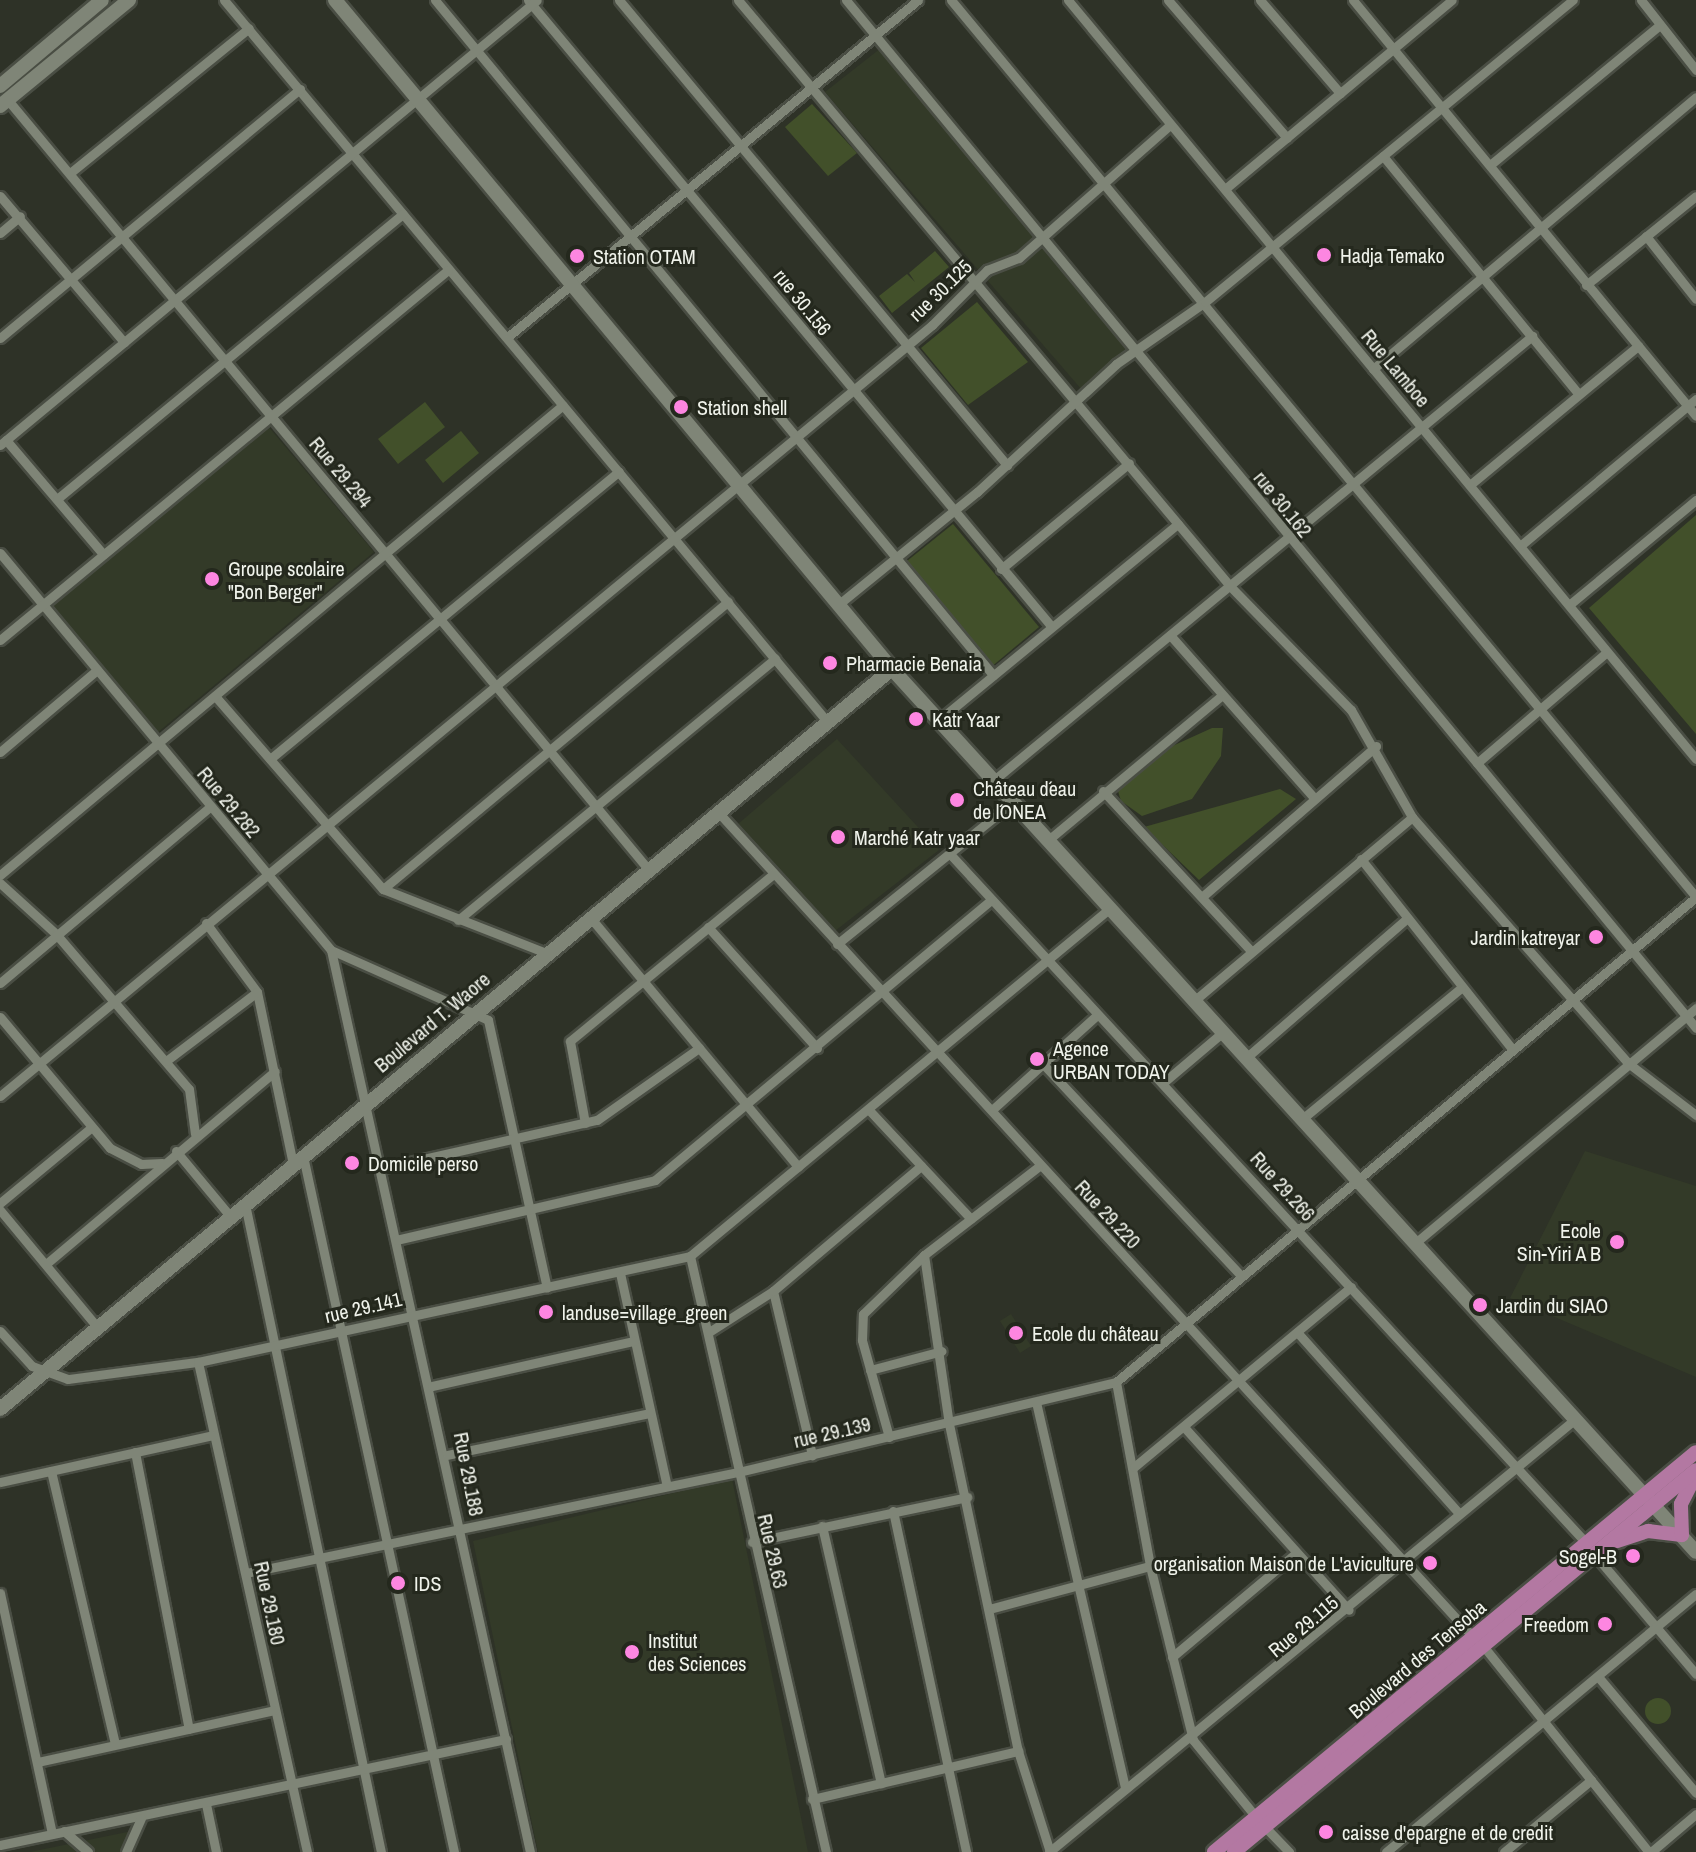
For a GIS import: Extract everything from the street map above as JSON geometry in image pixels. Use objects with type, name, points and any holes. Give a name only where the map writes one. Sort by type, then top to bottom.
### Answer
[{"type":"main road","name":"Boulevard des Tensoba","points":[[1214,1852],[1260,1822],[1592,1550],[1644,1493],[1696,1452]]},
{"type":"main road","name":"Boulevard des Tensoba","points":[[1592,1550],[1611,1543],[1696,1472]]},
{"type":"main road","points":[[1611,1543],[1648,1531],[1682,1535],[1681,1504],[1696,1472]]},
{"type":"main road","name":"Boulevard des Tensoba","points":[[1234,1852],[1260,1822]]},
{"type":"street","points":[[2,97],[102,0]]},
{"type":"street","points":[[2,97],[129,0]]},
{"type":"street","points":[[224,0],[448,270],[510,335],[671,537],[825,719]]},
{"type":"street","points":[[335,0],[734,485],[892,669],[1696,1552]]},
{"type":"street","points":[[435,0],[993,675]]},
{"type":"street","points":[[619,0],[1007,465]]},
{"type":"street","points":[[738,0],[1230,586],[1351,710],[1376,746],[1412,817],[1570,1001],[1628,1063],[1696,1115]]},
{"type":"street","name":"rue 30.162","points":[[846,0],[1143,352],[1286,536],[1696,1028]]},
{"type":"street","points":[[510,335],[918,0]]},
{"type":"street","points":[[951,0],[1102,184],[1205,302],[1696,897]]},
{"type":"street","name":"Rue Lamboe","points":[[1068,0],[1696,759]]},
{"type":"street","points":[[1168,0],[1287,138]]},
{"type":"street","points":[[1260,0],[1340,93]]},
{"type":"street","points":[[1353,0],[1696,416]]},
{"type":"street","points":[[839,604],[1007,465],[1116,364],[1143,352],[1445,108],[1573,0]]},
{"type":"street","points":[[1641,0],[1696,70]]},
{"type":"street","points":[[103,554],[3,442],[174,298],[353,154],[532,1]]},
{"type":"street","name":"rue 30.156","points":[[532,1],[952,512],[1051,626]]},
{"type":"street","points":[[1225,189],[1449,1]]},
{"type":"street","points":[[1490,165],[1660,25]]},
{"type":"street","points":[[70,173],[249,28]]},
{"type":"street","points":[[0,338],[300,89]]},
{"type":"street","name":"Rue 29.294","points":[[2,97],[124,237],[222,360],[648,869]]},
{"type":"street","points":[[1373,369],[1696,97]]},
{"type":"street","name":"rue 30.125","points":[[0,1096],[265,873],[908,344],[975,280],[1019,258],[1041,232],[1170,125]]},
{"type":"street","points":[[1383,156],[1578,393]]},
{"type":"street","points":[[0,196],[124,342]]},
{"type":"street","points":[[1586,285],[1696,196]]},
{"type":"street","points":[[57,499],[403,214]]},
{"type":"street","points":[[0,233],[20,216]]},
{"type":"street","points":[[1646,236],[1696,299]]},
{"type":"street","points":[[0,640],[448,270]]},
{"type":"street","points":[[994,780],[1353,481],[1424,429],[1532,336]]},
{"type":"street","points":[[1471,484],[1638,346]]},
{"type":"street","points":[[1520,546],[1696,399]]},
{"type":"street","points":[[0,875],[563,405]]},
{"type":"street","points":[[1001,569],[1129,463]]},
{"type":"street","points":[[270,759],[619,471]]},
{"type":"street","points":[[1569,605],[1696,500]]},
{"type":"street","points":[[939,720],[1178,524]]},
{"type":"street","name":"Rue 29.282","points":[[0,553],[331,950],[478,1011]]},
{"type":"street","points":[[383,889],[728,602]]},
{"type":"street","points":[[1170,635],[1220,697],[1314,798]]},
{"type":"street","points":[[1477,763],[1607,652]]},
{"type":"street","points":[[458,920],[775,659]]},
{"type":"street","name":"Boulevard T. Waore","points":[[0,1409],[718,812],[825,719],[892,669]]},
{"type":"street","points":[[0,752],[97,670]]},
{"type":"street","points":[[215,696],[383,889],[546,953]]},
{"type":"street","points":[[1047,841],[1103,791],[1220,697]]},
{"type":"street","points":[[1203,896],[1376,746]]},
{"type":"street","points":[[1103,791],[1250,950]]},
{"type":"street","points":[[837,944],[1013,802]]},
{"type":"street","points":[[0,983],[210,807]]},
{"type":"street","name":"Rue 29.220","points":[[718,812],[882,996],[993,1109],[1038,1167],[1407,1562],[1479,1643],[1650,1852]]},
{"type":"street","points":[[1195,1000],[1250,950],[1412,817]]},
{"type":"street","name":"Rue 29.266","points":[[950,854],[1518,1467],[1696,1674]]},
{"type":"street","points":[[1361,859],[1405,920],[1512,1049]]},
{"type":"street","points":[[585,1123],[569,1043],[773,874]]},
{"type":"street","points":[[0,883],[56,934],[189,1089],[195,1134]]},
{"type":"street","name":"rue 29.139","points":[[246,1573],[666,1483],[738,1472],[1116,1382],[1696,897]]},
{"type":"street","points":[[396,1240],[655,1180],[882,996],[991,900]]},
{"type":"street","points":[[690,1256],[1109,909]]},
{"type":"street","points":[[590,917],[798,1167]]},
{"type":"street","points":[[1247,1057],[1405,920]]},
{"type":"street","points":[[206,923],[257,992],[341,1330],[454,1852]]},
{"type":"street","points":[[708,927],[817,1048]]},
{"type":"street","name":"Rue 29.188","points":[[331,950],[364,1105],[432,1386],[530,1852]]},
{"type":"street","points":[[1302,1119],[1461,988]]},
{"type":"street","points":[[166,1061],[257,992]]},
{"type":"street","points":[[1414,1244],[1696,1008]]},
{"type":"street","points":[[478,1011],[492,1028],[547,1288]]},
{"type":"street","points":[[993,1109],[1097,1015]]},
{"type":"street","points":[[0,1017],[92,1127],[127,1160],[162,1163]]},
{"type":"street","points":[[1164,1082],[1223,1032]]},
{"type":"street","points":[[379,1169],[585,1123],[626,1105],[699,1048]]},
{"type":"street","points":[[1043,1064],[1242,1277]]},
{"type":"street","points":[[46,1264],[195,1134],[275,1071]]},
{"type":"street","points":[[869,1110],[971,1219]]},
{"type":"street","points":[[0,1203],[92,1127]]},
{"type":"street","points":[[176,1151],[230,1216]]},
{"type":"street","points":[[709,1332],[773,1291],[921,1166]]},
{"type":"street","points":[[889,1437],[870,1370],[863,1314],[924,1255],[1038,1167]]},
{"type":"street","points":[[245,1204],[272,1345],[381,1852]]},
{"type":"street","points":[[0,1210],[97,1327]]},
{"type":"street","points":[[924,1255],[942,1351],[949,1424],[993,1608],[1018,1751],[1050,1852]]},
{"type":"street","name":"rue 29.141","points":[[42,1373],[68,1379],[198,1362],[690,1256]]},
{"type":"street","name":"Rue 29.63","points":[[690,1256],[709,1332],[752,1542],[826,1852]]},
{"type":"street","points":[[620,1273],[666,1483]]},
{"type":"street","points":[[1134,1467],[1351,1287]]},
{"type":"street","points":[[773,1291],[812,1455]]},
{"type":"street","points":[[0,1331],[42,1373]]},
{"type":"street","points":[[1297,1332],[1459,1513]]},
{"type":"street","points":[[432,1386],[634,1341]]},
{"type":"street","points":[[870,1370],[942,1351]]},
{"type":"street","name":"Rue 29.180","points":[[198,1362],[307,1852]]},
{"type":"street","points":[[1116,1382],[1150,1566],[1193,1740],[1260,1822],[1289,1852]]},
{"type":"street","points":[[1036,1402],[1125,1789]]},
{"type":"street","points":[[447,1455],[650,1413]]},
{"type":"street","name":"Rue 29.115","points":[[1050,1852],[1125,1789],[1193,1740],[1407,1562],[1459,1513],[1574,1420]]},
{"type":"street","points":[[1184,1427],[1349,1610]]},
{"type":"street","points":[[0,1482],[213,1435]]},
{"type":"street","points":[[135,1452],[189,1729]]},
{"type":"street","points":[[51,1471],[115,1744]]},
{"type":"street","points":[[752,1542],[967,1497]]},
{"type":"street","points":[[893,1511],[966,1852]]},
{"type":"street","points":[[822,1526],[881,1783]]},
{"type":"street","points":[[1172,1657],[1296,1553]]},
{"type":"street","points":[[993,1608],[1079,1588],[1150,1566]]},
{"type":"street","points":[[0,1593],[52,1833]]},
{"type":"street","points":[[1386,1852],[1600,1679],[1696,1594]]},
{"type":"street","points":[[1600,1679],[1696,1793]]},
{"type":"street","points":[[38,1762],[274,1710]]},
{"type":"street","points":[[0,1845],[293,1787],[506,1739]]},
{"type":"street","points":[[812,1799],[1018,1751]]},
{"type":"street","points":[[1504,1852],[1591,1780]]},
{"type":"street","points":[[206,1804],[216,1852]]},
{"type":"street","points":[[1650,1852],[1696,1814]]},
{"type":"street","points":[[126,1852],[141,1818]]},
{"type":"street","points":[[64,1831],[88,1852]]},
{"type":"shaded area","points":[[881,48],[1130,347],[1082,390],[825,92]]},
{"type":"shaded area","name":"Groupe scolaire \"Bon Berger\"","points":[[267,425],[374,552],[157,733],[50,606]]},
{"type":"shaded area","name":"Marché Katr yaar","points":[[837,739],[939,850],[835,931],[738,824]]},
{"type":"shaded area","name":"Ecole Sin-Yiri A B","points":[[1585,1151],[1696,1186],[1696,1377],[1510,1298]]},
{"type":"shaded area","name":"Ecole du château","points":[[1011,1314],[1031,1346],[1020,1353],[1000,1321]]},
{"type":"shaded area","name":"Institut des Sciences","points":[[732,1479],[808,1852],[538,1852],[473,1541]]},
{"type":"shaded area","points":[[132,1831],[135,1852],[30,1852]]},
{"type":"green space","points":[[812,104],[857,153],[828,176],[785,127]]},
{"type":"green space","points":[[935,251],[949,267],[892,313],[879,296],[907,274],[915,282],[909,273]]},
{"type":"green space","points":[[977,302],[1028,362],[968,405],[921,348]]},
{"type":"green space","points":[[425,402],[445,427],[398,464],[378,439]]},
{"type":"green space","points":[[461,431],[479,453],[443,483],[425,460]]},
{"type":"green space","points":[[1696,515],[1696,734],[1589,608]]},
{"type":"green space","points":[[953,524],[1039,627],[990,668],[907,561]]},
{"type":"green space","points":[[1212,728],[1223,728],[1221,756],[1192,799],[1142,816],[1121,801],[1117,788],[1168,748]]},
{"type":"green space","points":[[1280,789],[1296,799],[1199,880],[1144,827]]},
{"type":"green space","points":[[1658,1698],[1667,1702],[1671,1711],[1667,1720],[1658,1724],[1649,1720],[1645,1711],[1649,1702]]},
{"type":"place","name":"Hadja Temako","points":[[1324,255]]},
{"type":"place","name":"Station OTAM","points":[[577,256]]},
{"type":"place","name":"Station shell","points":[[681,407]]},
{"type":"place","name":"Groupe scolaire \"Bon Berger\"","points":[[212,579]]},
{"type":"place","name":"Pharmacie Benaia","points":[[830,663]]},
{"type":"place","name":"Katr Yaar","points":[[916,719]]},
{"type":"place","name":"Château d´eau de l´ONEA","points":[[957,800]]},
{"type":"place","name":"Marché Katr yaar","points":[[838,837]]},
{"type":"place","name":"Jardin katreyar","points":[[1596,937]]},
{"type":"place","name":"Agence URBAN TODAY","points":[[1037,1059]]},
{"type":"place","name":"Domicile perso","points":[[352,1163]]},
{"type":"place","name":"Ecole Sin-Yiri A B","points":[[1617,1242]]},
{"type":"place","name":"Jardin du SIAO","points":[[1480,1305]]},
{"type":"place","name":"landuse=village_green","points":[[546,1312]]},
{"type":"place","name":"Ecole du château","points":[[1016,1333]]},
{"type":"place","name":"Sogel-B","points":[[1633,1556]]},
{"type":"place","name":"organisation Maison de L'aviculture","points":[[1430,1563]]},
{"type":"place","name":"IDS","points":[[398,1583]]},
{"type":"place","name":"Freedom","points":[[1605,1624]]},
{"type":"place","name":"Institut des Sciences","points":[[632,1652]]},
{"type":"place","name":"caisse d'epargne et de credit","points":[[1326,1832]]}]
